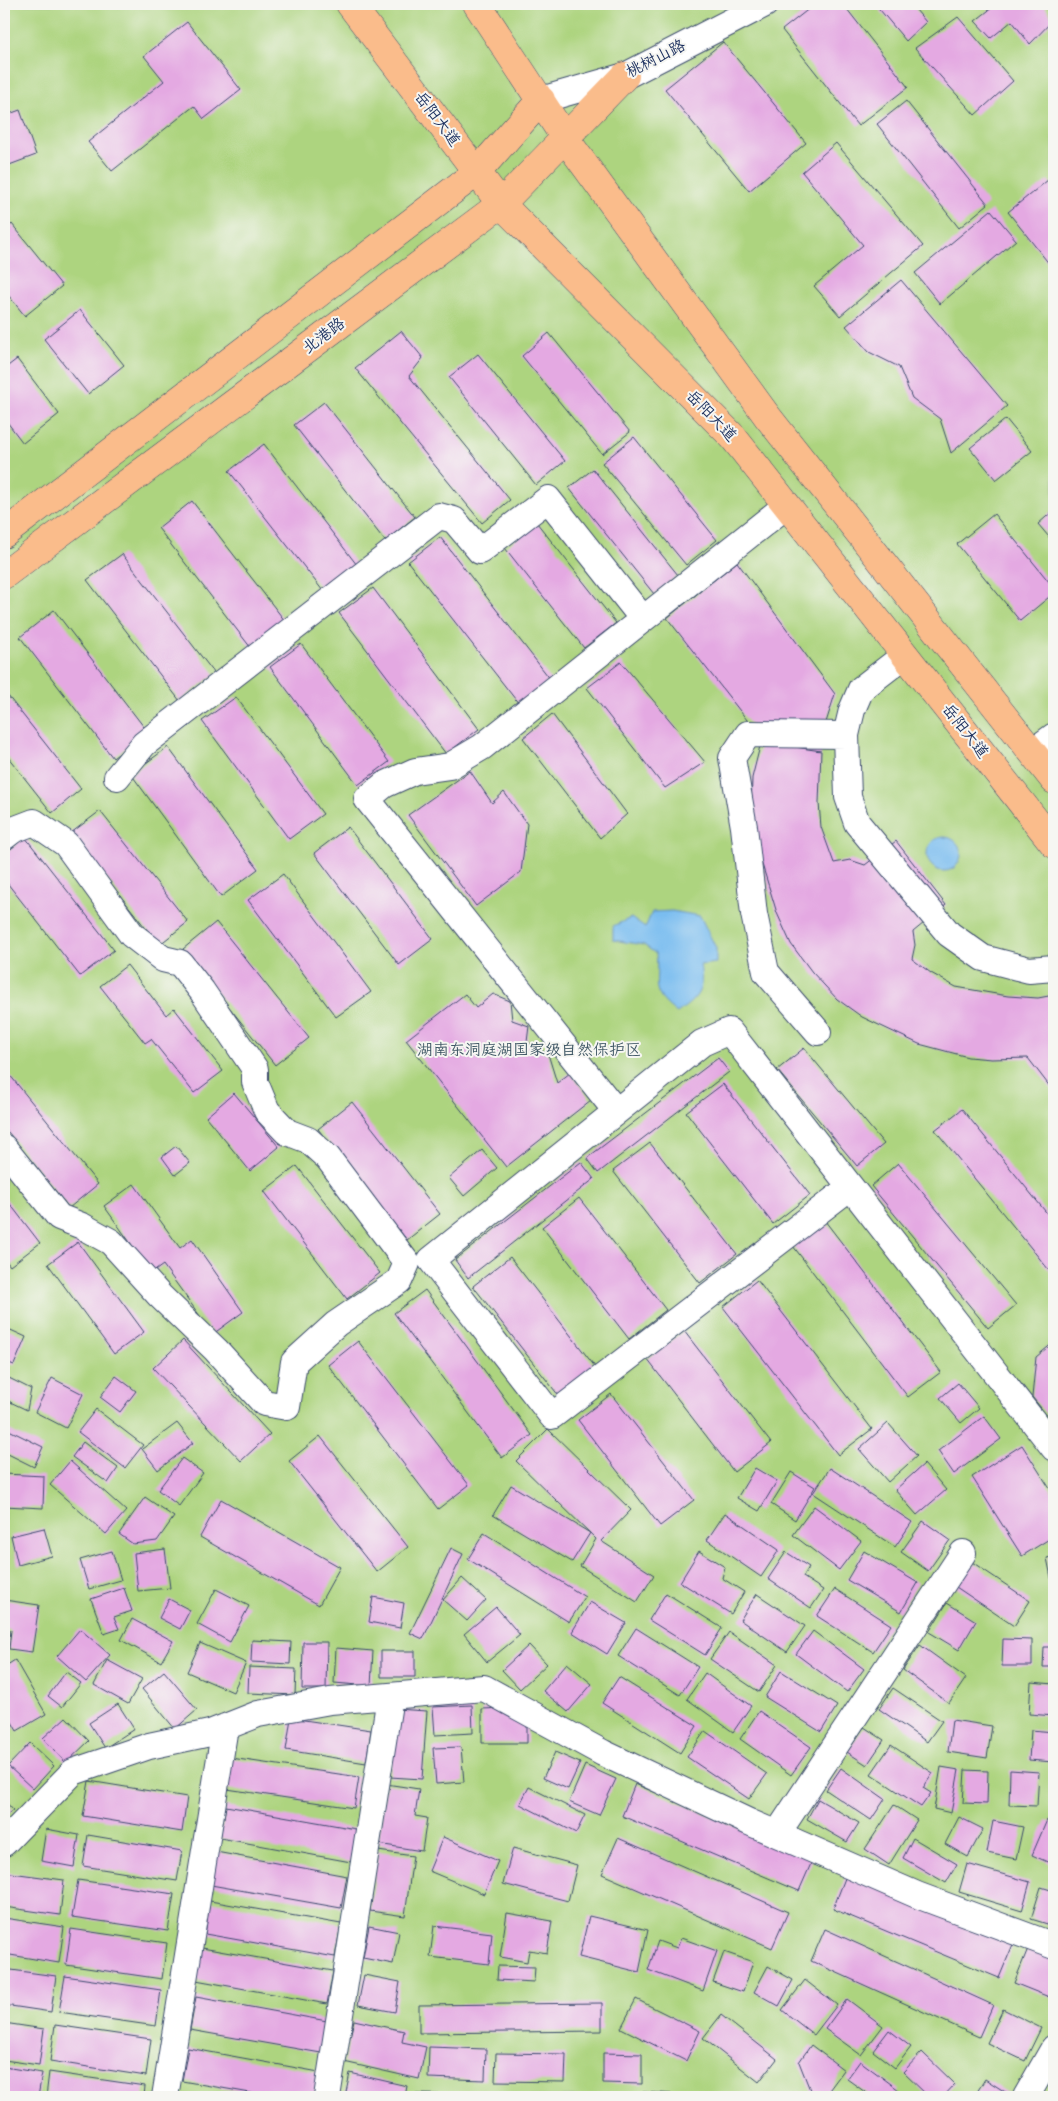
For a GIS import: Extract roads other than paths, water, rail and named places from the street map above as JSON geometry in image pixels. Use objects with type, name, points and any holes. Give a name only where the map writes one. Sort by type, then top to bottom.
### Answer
[{"type":"main road","name":"岳阳大道","points":[[350,4],[501,204],[733,437],[1054,844]]},
{"type":"main road","points":[[477,4],[565,138],[767,416],[1054,780]]},
{"type":"main road","name":"北港路","points":[[4,575],[501,204],[625,76]]},
{"type":"main road","points":[[4,534],[477,172],[541,100]]},
{"type":"street","name":"桃树山路","points":[[541,100],[625,76],[765,4]]},
{"type":"street","points":[[117,776],[144,744],[440,516],[454,520],[480,551],[548,499],[643,619]]},
{"type":"street","points":[[616,1111],[367,799],[384,786],[415,770],[450,766],[482,746],[787,505]]},
{"type":"street","points":[[905,655],[861,689],[852,710],[846,735],[848,797],[857,822],[949,934],[984,958],[1029,970],[1054,968]]},
{"type":"street","points":[[818,1032],[766,972],[754,914],[744,827],[732,758],[748,734],[846,735]]},
{"type":"street","points":[[1032,752],[1054,736]]},
{"type":"street","points":[[4,837],[13,830],[34,822],[66,844],[132,935],[162,959],[180,964],[202,991],[255,1069],[255,1082],[267,1111],[287,1132],[308,1140],[328,1158],[552,1416],[849,1188]]},
{"type":"street","points":[[4,1148],[59,1217],[82,1226],[111,1242],[160,1296],[216,1350],[264,1403],[287,1407],[294,1362],[336,1324],[399,1281],[419,1261],[702,1043],[729,1031],[849,1188],[1054,1448]]},
{"type":"street","points":[[777,1834],[963,1553]]},
{"type":"street","points":[[4,1843],[73,1772],[149,1746],[210,1733],[258,1714],[320,1702],[484,1688],[603,1753],[777,1834],[917,1895],[1054,1946]]},
{"type":"street","points":[[327,2097],[390,1697]]},
{"type":"street","points":[[165,2097],[225,1727]]},
{"type":"street","points":[[1026,2097],[1054,2048]]},
{"type":"water","points":[[944,837],[951,838],[956,842],[960,847],[960,861],[956,866],[951,870],[944,871],[937,870],[932,866],[928,861],[927,854],[928,847],[932,842],[937,838]]},
{"type":"water","points":[[672,911],[700,916],[716,948],[716,963],[700,965],[701,982],[698,994],[677,1013],[658,993],[656,954],[644,945],[613,940],[613,926],[631,918],[645,928],[652,912]]},
{"type":"park label","name":"湖南东洞庭湖国家级自然保护区","points":[[529,1050]]}]
